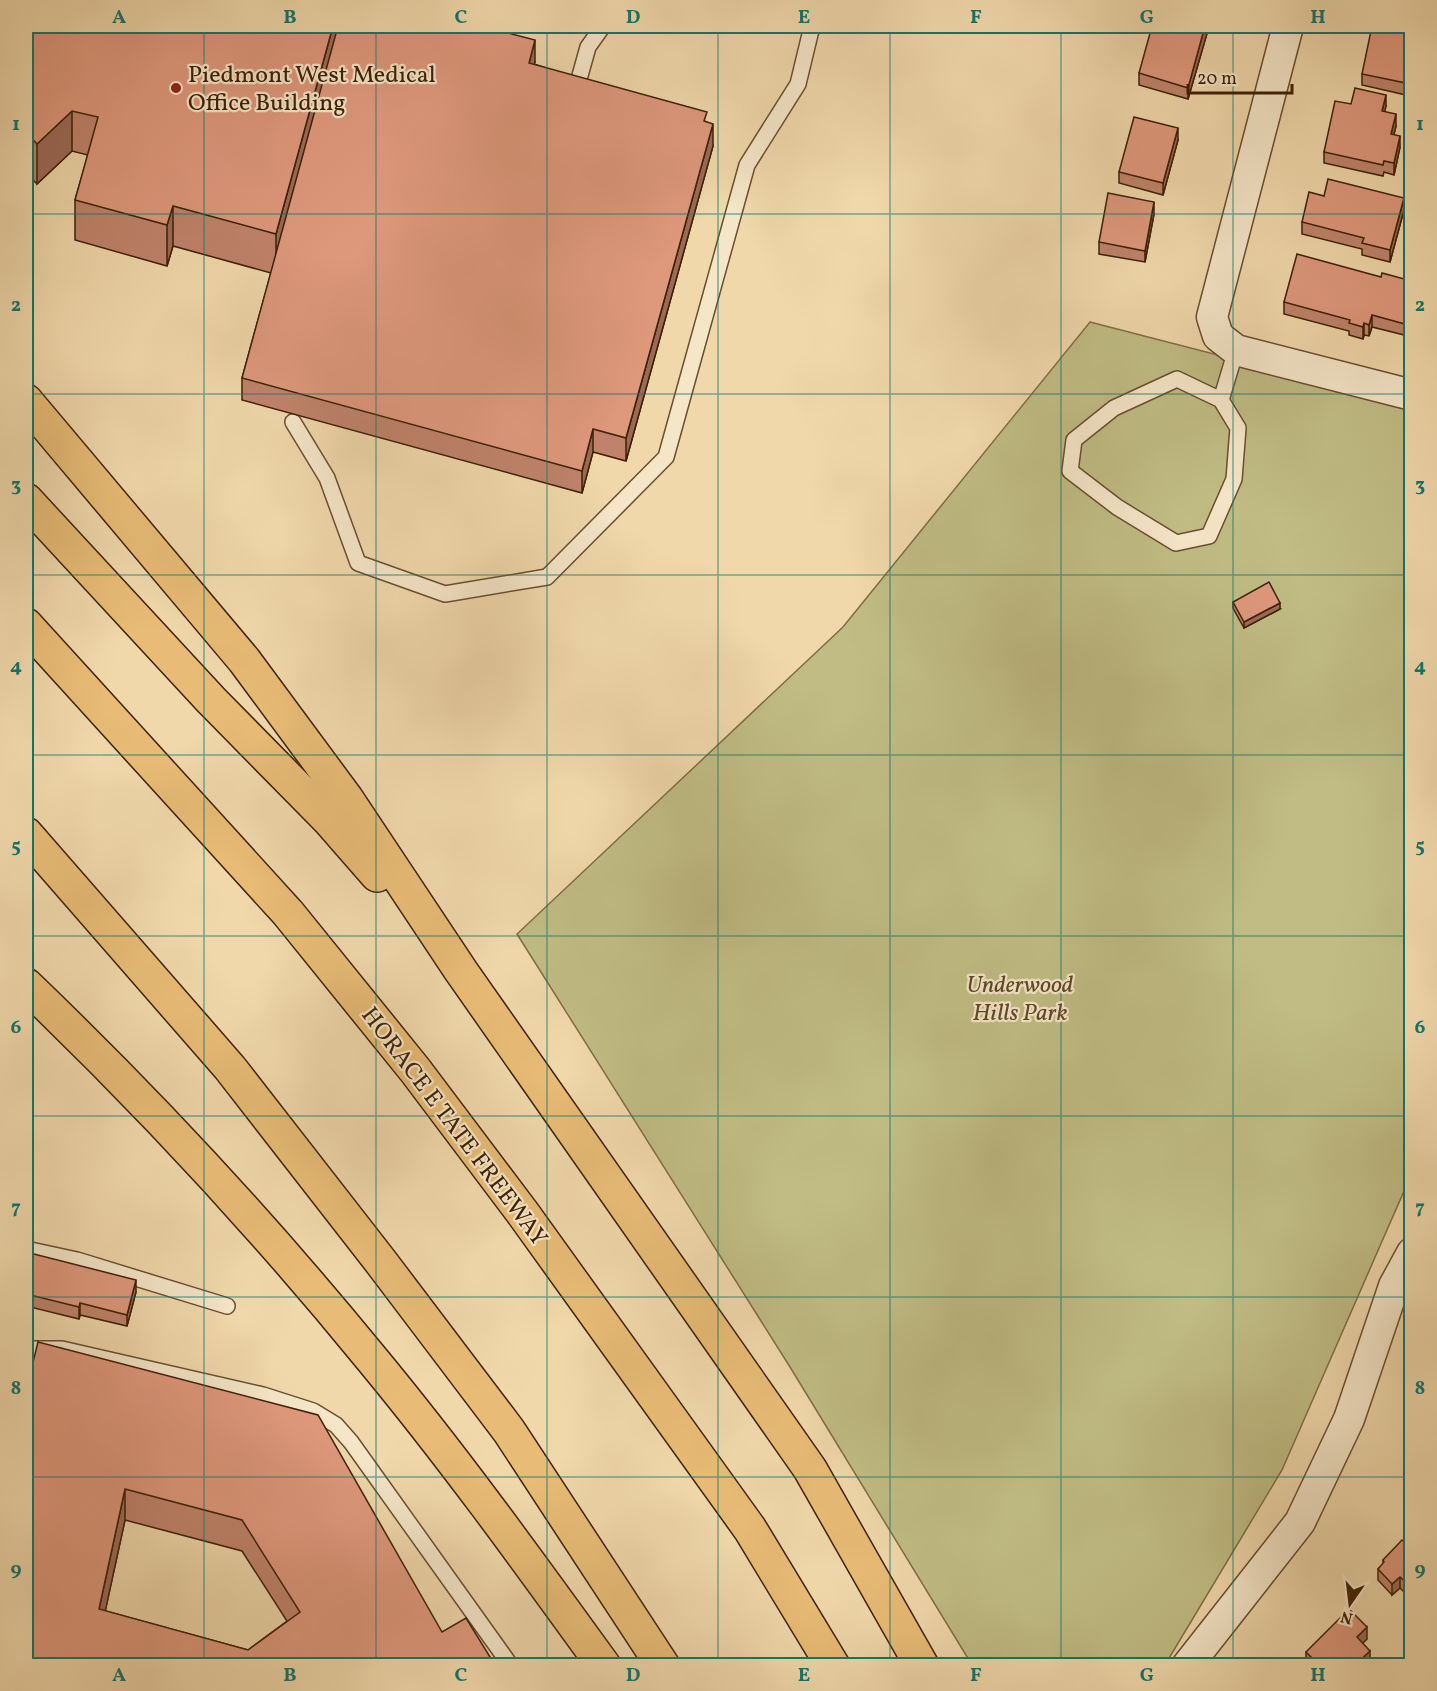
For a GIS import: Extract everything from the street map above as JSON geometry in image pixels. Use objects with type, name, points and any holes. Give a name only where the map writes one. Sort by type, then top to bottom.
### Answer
[{"type":"highway","points":[[26,402],[244,660],[346,798],[461,971],[810,1469],[871,1572],[922,1665]]},
{"type":"highway","points":[[26,500],[211,700],[329,820],[461,971]]},
{"type":"highway","name":"HORACE E TATE FREEWAY","points":[[26,625],[288,913],[415,1070],[522,1212],[750,1529],[833,1665]]},
{"type":"highway","points":[[26,834],[230,1068],[381,1262],[509,1431],[663,1665]]},
{"type":"highway","points":[[26,986],[222,1184],[299,1271],[372,1359],[507,1533],[604,1665]]},
{"type":"street","points":[[1288,26],[1212,317],[1227,343],[1412,395]]},
{"type":"street","points":[[1187,1665],[1300,1522],[1349,1419],[1394,1286],[1412,1253]]},
{"type":"lane","points":[[574,98],[588,47],[603,26]]},
{"type":"lane","points":[[293,422],[327,478],[358,563],[445,594],[547,577],[666,457],[747,165],[798,84],[812,26]]},
{"type":"lane","points":[[1221,400],[1177,380],[1114,408],[1074,440],[1070,471],[1117,507],[1176,543],[1209,536],[1234,479],[1238,428],[1221,400],[1227,343]]},
{"type":"lane","points":[[26,1249],[77,1260],[226,1306]]},
{"type":"lane","points":[[26,1349],[62,1349],[263,1395],[313,1411],[336,1425],[351,1442],[511,1665]]},
{"type":"green space","name":"Underwood Hills Park","points":[[1090,322],[1411,405],[1411,1175],[1282,1470],[1165,1665],[972,1665],[790,1367],[517,934],[843,627]]},
{"type":"building","name":"Piedmont West Medical Office Building","points":[[26,26],[333,26],[276,234],[173,206],[167,225],[75,200],[98,117],[72,111],[37,144],[26,132]]},
{"type":"building","points":[[338,26],[481,26],[535,40],[529,63],[707,112],[704,121],[713,124],[626,438],[593,429],[582,471],[242,378]]},
{"type":"building","points":[[1152,26],[1205,26],[1188,88],[1139,73]]},
{"type":"building","points":[[1372,26],[1412,27],[1412,59],[1406,83],[1362,74]]},
{"type":"building","points":[[1355,88],[1386,95],[1382,111],[1396,114],[1391,134],[1400,136],[1394,163],[1384,161],[1383,165],[1324,152],[1335,101],[1351,104]]},
{"type":"building","points":[[1134,117],[1178,128],[1163,183],[1119,172]]},
{"type":"building","points":[[1328,179],[1404,198],[1390,250],[1362,243],[1364,238],[1302,222],[1309,192],[1324,196]]},
{"type":"building","points":[[1108,193],[1154,202],[1145,251],[1099,242]]},
{"type":"building","points":[[1297,254],[1381,277],[1382,273],[1412,281],[1412,326],[1372,315],[1369,325],[1364,323],[1363,327],[1349,323],[1350,320],[1284,302]]},
{"type":"building","points":[[1269,582],[1280,603],[1244,622],[1233,602]]},
{"type":"building","points":[[26,1252],[136,1280],[127,1315],[80,1303],[79,1307],[26,1294]]},
{"type":"building","points":[[38,1342],[318,1415],[442,1632],[466,1618],[495,1665],[26,1665],[26,1391]],"holes":[[[125,1489],[242,1520],[300,1612],[248,1650],[99,1609]]]},
{"type":"building","points":[[1402,1540],[1412,1549],[1412,1588],[1400,1577],[1392,1584],[1378,1569],[1384,1562],[1383,1560]]},
{"type":"building","points":[[1349,1609],[1367,1627],[1357,1637],[1370,1651],[1355,1665],[1319,1665],[1306,1652]]},
{"type":"place","name":"Piedmont West Medical Office Building","points":[[176,88]]}]
